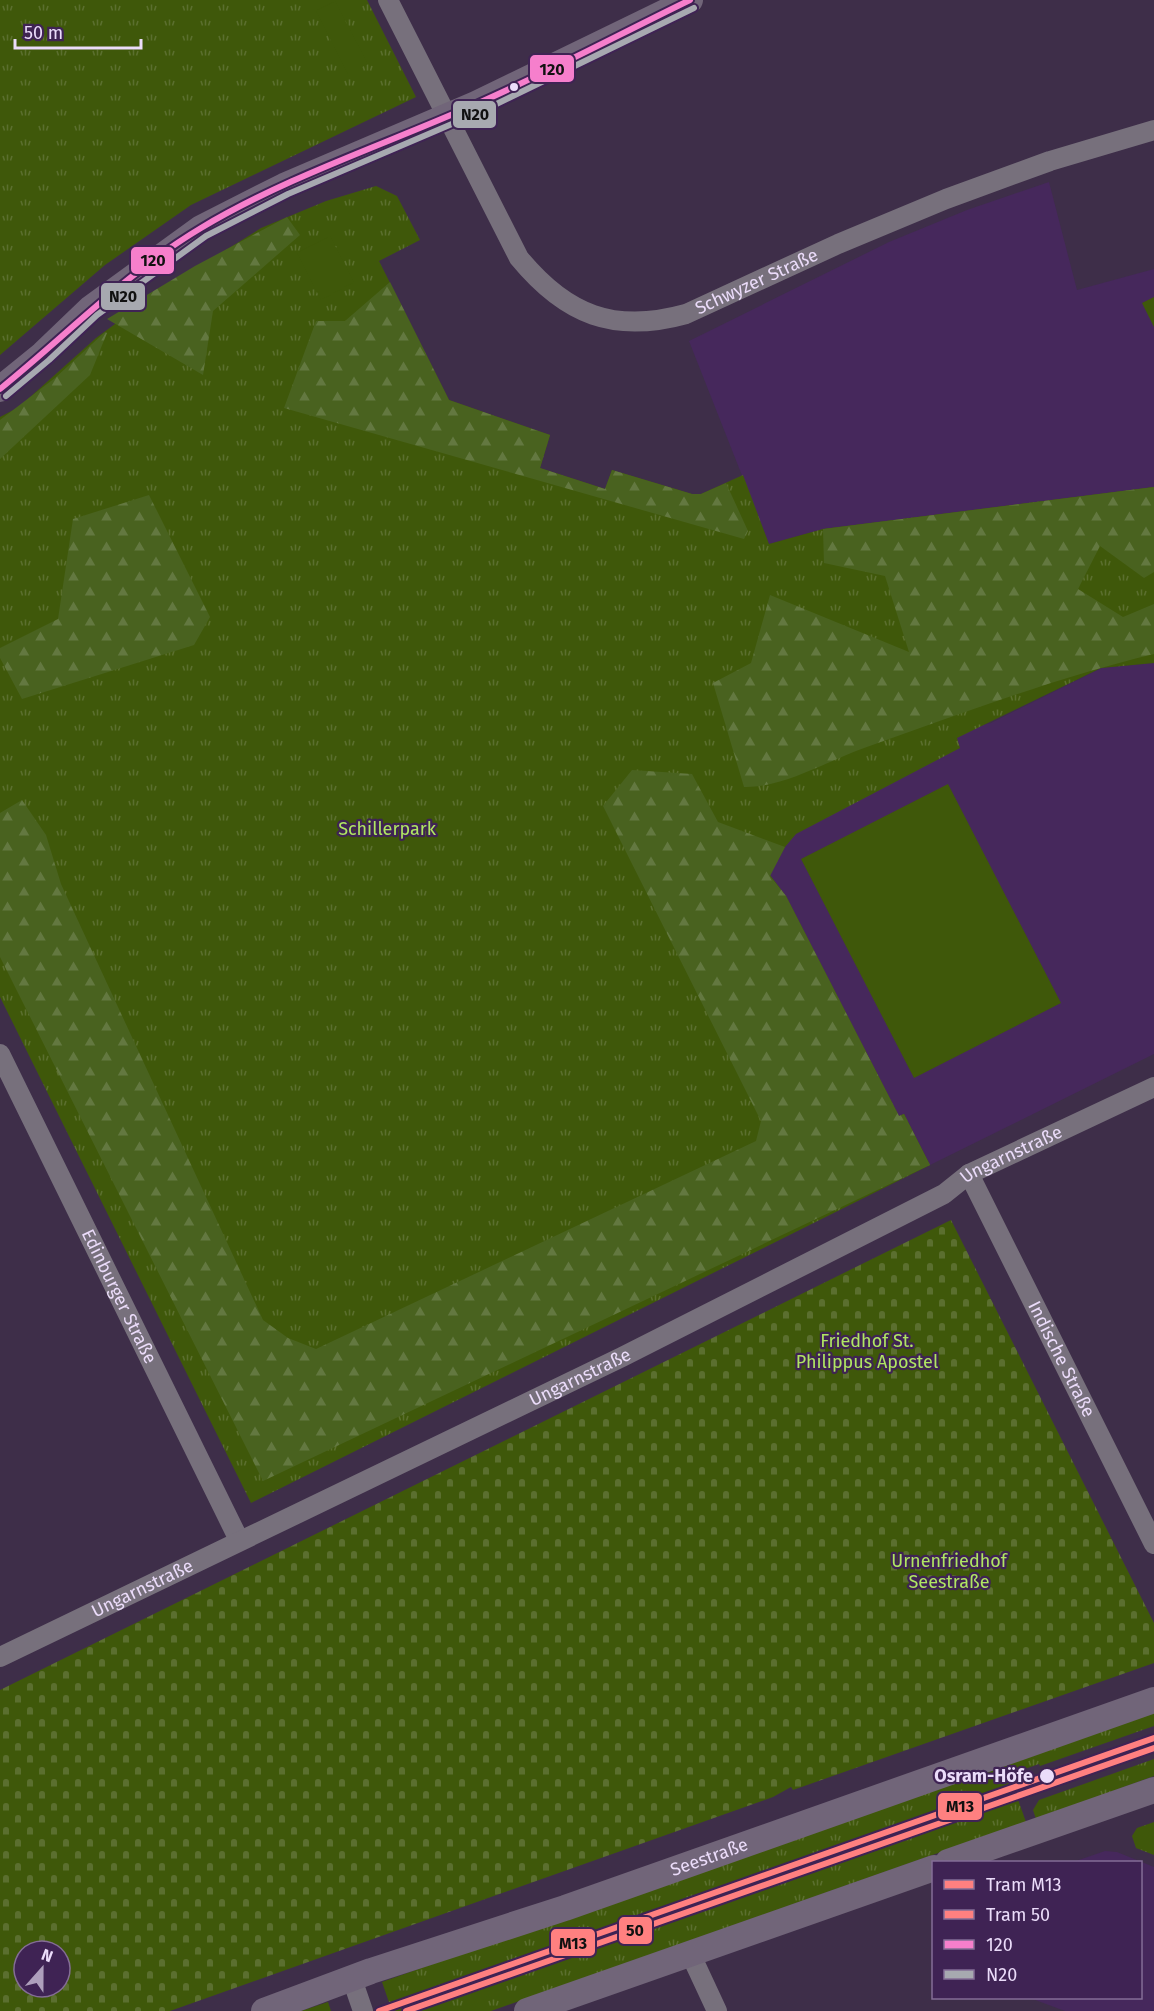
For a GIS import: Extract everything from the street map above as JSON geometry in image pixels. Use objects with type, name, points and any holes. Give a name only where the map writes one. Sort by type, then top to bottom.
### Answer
[{"type":"main road","points":[[0,389],[36,360],[91,308],[201,228],[284,186],[446,118],[690,0]]},
{"type":"main road","name":"Seestraße","points":[[264,2011],[565,1908],[1154,1700]]},
{"type":"main road","points":[[954,1861],[1154,1790]]},
{"type":"main road","points":[[527,2011],[932,1868]]},
{"type":"street","name":"Schwyzer Straße","points":[[388,0],[507,237],[534,277],[557,298],[588,315],[610,320],[638,322],[664,320],[686,314],[838,244],[946,199],[1050,161],[1154,130]]},
{"type":"street","name":"Edinburger Straße","points":[[0,1054],[239,1540]]},
{"type":"street","name":"Ungarnstraße","points":[[0,1657],[642,1346],[944,1194],[969,1174],[1153,1091]]},
{"type":"street","name":"Indische Straße","points":[[969,1174],[1154,1544]]},
{"type":"street","points":[[690,1953],[717,2011]]},
{"type":"street","points":[[352,1979],[363,2011]]},
{"type":"shaded area","points":[[1049,182],[1077,290],[1154,269],[1154,487],[823,529],[769,544],[689,341],[889,242],[967,210]]},
{"type":"shaded area","points":[[1154,663],[1154,1054],[930,1165],[904,1114],[899,1116],[665,805],[991,723],[1102,668]]},
{"type":"shaded area","points":[[1105,1851],[1117,1852],[1139,1861],[1076,1861]]},
{"type":"shaded area","points":[[1142,1862],[1154,1867],[1154,2011],[1065,2011],[1033,1999],[1142,1999]]},
{"type":"green space","points":[[0,0],[367,0],[416,97],[191,205],[105,265],[0,355]]},
{"type":"green space","points":[[335,1],[368,64],[348,74],[316,11]]},
{"type":"green space","name":"Schillerpark","points":[[376,186],[397,196],[420,240],[379,261],[449,400],[550,435],[540,468],[605,489],[612,470],[692,494],[701,494],[743,475],[769,544],[823,529],[1154,487],[1154,663],[1101,668],[957,738],[960,748],[796,834],[785,847],[770,875],[786,896],[899,1116],[904,1114],[930,1165],[251,1503],[0,997],[0,417],[19,407],[96,338],[153,296],[261,228],[326,201]]},
{"type":"green space","points":[[287,217],[300,235],[213,311],[203,375],[107,319],[195,266]]},
{"type":"green space","points":[[330,236],[354,282],[321,300],[297,253]]},
{"type":"green space","points":[[390,282],[449,400],[550,435],[540,468],[605,489],[612,470],[692,494],[701,494],[726,483],[748,531],[744,539],[284,408],[316,321],[345,321]]},
{"type":"green space","points":[[1154,297],[1154,327],[1142,303]]},
{"type":"green space","points":[[105,332],[107,333],[90,375],[0,459],[0,420],[55,378]]},
{"type":"green space","points":[[1154,487],[1154,572],[1144,578],[1100,546],[1078,589],[1123,617],[1154,604],[1154,654],[1008,697],[864,748],[789,779],[744,787],[713,683],[751,663],[770,595],[909,652],[885,576],[824,563],[823,529]]},
{"type":"green space","points":[[149,495],[210,617],[194,645],[22,699],[0,658],[0,648],[58,619],[73,519]]},
{"type":"green space","points":[[632,770],[692,774],[718,822],[785,847],[770,876],[786,896],[899,1116],[904,1114],[930,1165],[263,1481],[0,957],[0,813],[22,800],[46,835],[61,884],[263,1320],[288,1338],[316,1349],[756,1141],[761,1121],[603,806]]},
{"type":"green space","points":[[948,784],[1061,1003],[914,1078],[801,859]]},
{"type":"green space","name":"Urnenfriedhof Seestraße","points":[[951,1220],[1154,1623],[1154,1663],[793,1790],[791,1787],[773,1797],[170,2011],[0,2011],[0,1690]]},
{"type":"green space","points":[[1154,1708],[1154,1726],[1040,1766],[1039,1764],[1016,1772],[1017,1775],[1010,1777],[1026,1822],[491,2011],[392,2011],[382,1982]]},
{"type":"green space","points":[[1154,1759],[1154,1776],[1036,1819],[1033,1810],[1039,1800]]},
{"type":"green space","points":[[1154,1822],[1154,1855],[1136,1848],[1132,1836],[1137,1828]]},
{"type":"green space","points":[[328,2002],[331,2011],[301,2011]]},
{"type":"tram line","name":"M13","points":[[379,2011],[1154,1738]]},
{"type":"tram line","name":"50","points":[[406,2011],[1154,1748]]},
{"type":"transit line","name":"120","points":[[0,389],[123,284],[174,245],[201,228],[301,177],[501,93],[690,0]]},
{"type":"transit line","name":"N20","points":[[6,396],[97,315],[206,236],[288,194],[480,112],[694,8]]},
{"type":"place","name":"Osram-Höfe","points":[[1047,1776]]},
{"type":"park label","name":"Friedhof St. Philippus Apostel","points":[[867,1351]]}]
